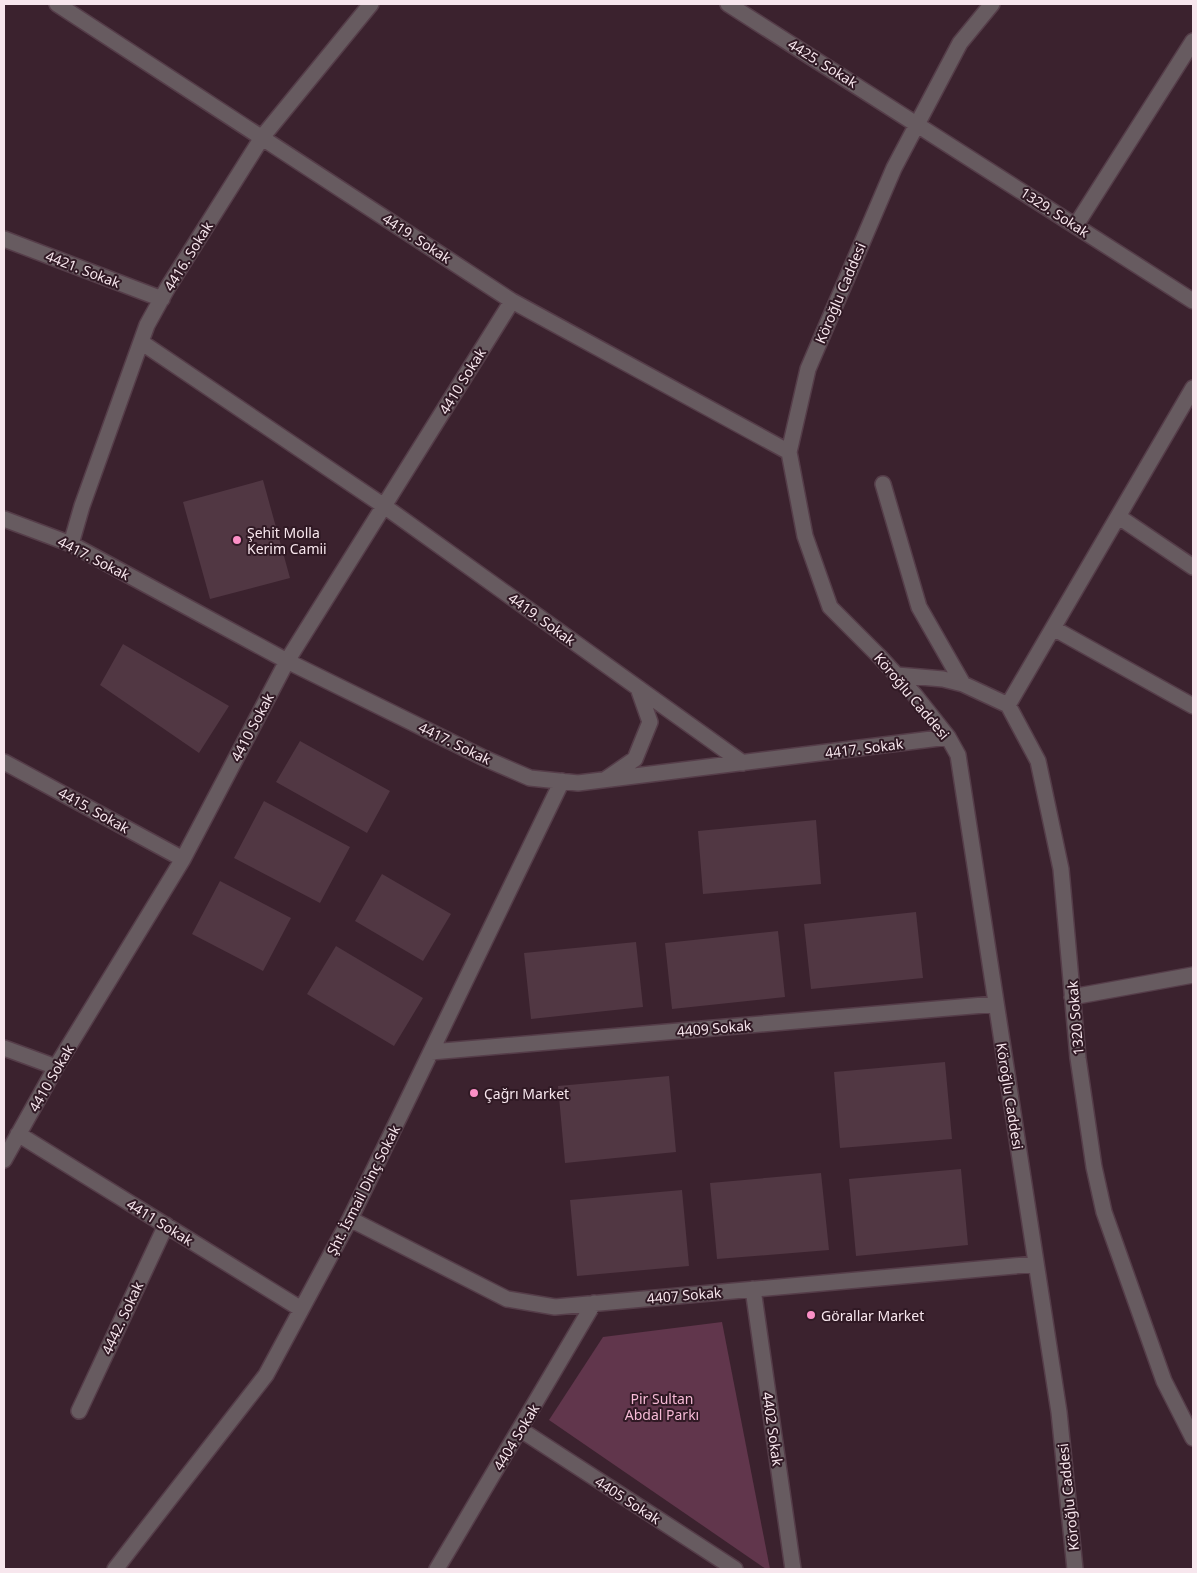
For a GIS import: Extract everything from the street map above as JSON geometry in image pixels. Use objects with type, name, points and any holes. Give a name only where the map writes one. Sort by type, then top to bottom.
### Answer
[{"type":"street","name":"4419. Sokak","points":[[57,4],[263,136],[512,300],[789,452]]},
{"type":"street","name":"4416. Sokak","points":[[71,544],[82,506],[147,325],[263,136],[371,4]]},
{"type":"street","name":"4425. Sokak","points":[[728,4],[918,123]]},
{"type":"street","name":"Köroğlu Caddesi","points":[[992,4],[960,43],[894,168],[808,369],[789,452],[805,536],[830,607],[897,675],[948,737],[958,755],[1060,1412],[1075,1569]]},
{"type":"street","points":[[1076,225],[1193,41]]},
{"type":"street","name":"1329. Sokak","points":[[918,123],[1193,301]]},
{"type":"street","name":"4421. Sokak","points":[[4,239],[162,299]]},
{"type":"street","name":"4410 Sokak","points":[[4,1160],[56,1067],[183,859],[287,661],[512,300]]},
{"type":"street","name":"4419. Sokak","points":[[141,342],[384,506],[742,763]]},
{"type":"street","points":[[897,675],[943,679],[963,684],[1008,704],[1193,388]]},
{"type":"street","points":[[883,484],[919,607],[963,684]]},
{"type":"street","points":[[1118,517],[1193,567]]},
{"type":"street","name":"4417. Sokak","points":[[4,518],[71,544],[287,661],[486,759],[530,778],[578,783],[948,737]]},
{"type":"street","points":[[1053,628],[1193,706]]},
{"type":"street","points":[[605,780],[635,759],[650,722],[638,688]]},
{"type":"street","name":"1320 Sokak","points":[[1008,704],[1038,761],[1061,869],[1078,1058],[1094,1166],[1104,1212],[1164,1381],[1193,1438]]},
{"type":"street","name":"4415. Sokak","points":[[4,762],[183,859]]},
{"type":"street","name":"Şht. İsmail Dinç Sokak","points":[[115,1569],[266,1375],[350,1219],[562,782]]},
{"type":"street","points":[[1072,997],[1193,974]]},
{"type":"street","name":"4409 Sokak","points":[[431,1052],[996,1004]]},
{"type":"street","points":[[4,1048],[56,1067]]},
{"type":"street","name":"4411 Sokak","points":[[18,1134],[301,1309]]},
{"type":"street","name":"4407 Sokak","points":[[350,1219],[507,1299],[554,1307],[1036,1264]]},
{"type":"street","name":"4442. Sokak","points":[[79,1411],[166,1225]]},
{"type":"street","name":"4402 Sokak","points":[[753,1289],[793,1569]]},
{"type":"street","name":"4404 Sokak","points":[[437,1569],[521,1430],[594,1303]]},
{"type":"street","name":"4405 Sokak","points":[[521,1430],[735,1569]]},
{"type":"green space","name":"Pir Sultan Abdal Parkı","points":[[722,1322],[770,1569],[766,1569],[549,1420],[603,1337]]},
{"type":"building","name":"Şehit Molla Kerim Camii","points":[[263,480],[290,578],[210,599],[183,502]]},
{"type":"building","points":[[123,644],[229,706],[199,753],[100,685]]},
{"type":"building","points":[[300,741],[390,791],[367,833],[276,782]]},
{"type":"building","points":[[264,801],[350,847],[320,903],[234,858]]},
{"type":"building","points":[[816,820],[821,884],[703,894],[698,831]]},
{"type":"building","points":[[382,874],[451,914],[423,961],[355,921]]},
{"type":"building","points":[[220,881],[291,918],[263,971],[192,934]]},
{"type":"building","points":[[916,912],[923,978],[811,989],[804,924]]},
{"type":"building","points":[[778,931],[785,997],[672,1009],[665,943]]},
{"type":"building","points":[[636,942],[643,1007],[531,1019],[524,953]]},
{"type":"building","points":[[336,946],[423,998],[394,1046],[307,994]]},
{"type":"building","points":[[945,1062],[952,1139],[840,1148],[834,1072]]},
{"type":"building","points":[[669,1076],[676,1152],[565,1163],[558,1086]]},
{"type":"building","points":[[961,1169],[968,1245],[856,1256],[849,1179]]},
{"type":"building","points":[[821,1173],[829,1250],[717,1259],[710,1183]]},
{"type":"building","points":[[682,1190],[689,1266],[577,1276],[570,1200]]},
{"type":"place","name":"Şehit Molla Kerim Camii","points":[[237,540]]},
{"type":"place","name":"Çağrı Market","points":[[474,1093]]},
{"type":"place","name":"Görallar Market","points":[[811,1315]]}]
